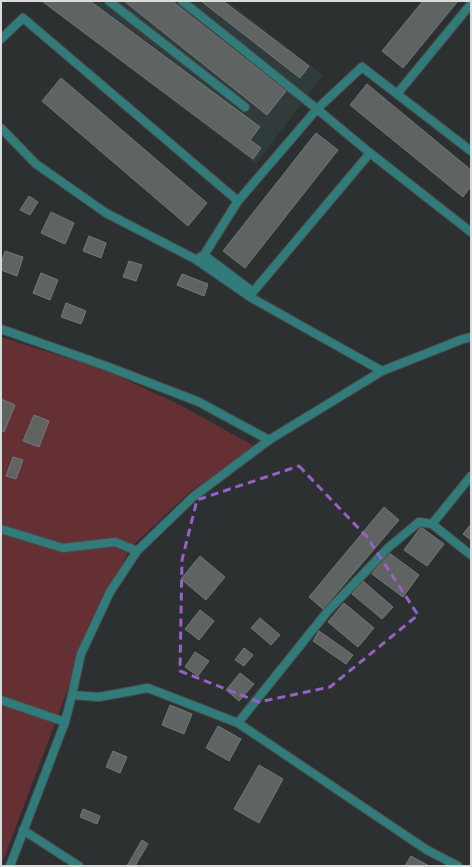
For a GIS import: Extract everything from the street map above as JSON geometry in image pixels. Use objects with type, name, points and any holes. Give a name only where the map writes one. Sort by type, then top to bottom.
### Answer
[{"type":"street","points":[[109,1],[245,107]]},
{"type":"street","points":[[182,1],[370,153],[471,232]]},
{"type":"street","points":[[397,94],[471,4]]},
{"type":"street","points":[[1,39],[23,18],[238,201]]},
{"type":"street","points":[[195,259],[204,255],[238,201],[317,109],[362,67],[471,151]]},
{"type":"street","points":[[1,128],[36,164],[106,213],[195,259],[382,371]]},
{"type":"street","points":[[252,294],[370,153]]},
{"type":"street","points":[[204,255],[252,294]]},
{"type":"street","points":[[1,329],[106,366],[199,402],[269,440]]},
{"type":"street","points":[[10,866],[65,722],[81,654],[110,592],[138,551],[193,497],[269,440],[382,371],[471,337]]},
{"type":"street","points":[[432,524],[471,476]]},
{"type":"street","points":[[238,723],[327,612],[389,547],[418,522],[432,524],[471,554]]},
{"type":"street","points":[[1,529],[63,548],[114,542],[138,551]]},
{"type":"street","points":[[72,695],[100,697],[148,688],[238,723],[427,850],[458,866]]},
{"type":"street","points":[[1,700],[65,722]]},
{"type":"street","points":[[23,830],[79,866]]},
{"type":"highlighted area","points":[[299,466],[367,537],[418,615],[330,687],[259,702],[180,671],[182,560],[197,500]]},
{"type":"shaded area","points":[[40,1],[227,1],[323,75],[256,164]]},
{"type":"shaded area","points":[[1,337],[103,369],[180,405],[256,447],[190,492],[130,548],[93,623],[1,866]]},
{"type":"building","points":[[42,1],[90,1],[260,127],[250,140],[261,148],[253,159]]},
{"type":"building","points":[[124,1],[172,1],[286,91],[267,115]]},
{"type":"building","points":[[201,1],[223,1],[309,66],[300,78]]},
{"type":"building","points":[[423,1],[458,1],[403,68],[382,51]]},
{"type":"building","points":[[61,78],[207,203],[188,226],[42,101]]},
{"type":"building","points":[[367,84],[471,170],[471,186],[463,197],[350,105]]},
{"type":"building","points":[[316,133],[338,150],[245,268],[223,251]]},
{"type":"building","points":[[29,196],[38,202],[30,215],[20,210]]},
{"type":"building","points":[[51,212],[74,223],[65,244],[41,233]]},
{"type":"building","points":[[89,236],[106,243],[101,258],[83,251]]},
{"type":"building","points":[[5,251],[23,257],[17,276],[1,270],[1,264]]},
{"type":"building","points":[[129,261],[142,265],[136,281],[123,277]]},
{"type":"building","points":[[41,273],[58,280],[50,300],[33,293]]},
{"type":"building","points":[[182,274],[208,284],[204,296],[177,285]]},
{"type":"building","points":[[66,303],[86,311],[81,324],[61,317]]},
{"type":"building","points":[[1,399],[15,405],[4,432],[1,430]]},
{"type":"building","points":[[34,415],[49,421],[39,447],[23,441]]},
{"type":"building","points":[[13,457],[23,460],[16,479],[6,476]]},
{"type":"building","points":[[384,507],[399,520],[323,609],[309,597]]},
{"type":"building","points":[[471,524],[471,540],[463,534]]},
{"type":"building","points":[[421,527],[444,544],[427,566],[404,550]]},
{"type":"building","points":[[388,552],[419,575],[403,597],[372,574]]},
{"type":"building","points":[[200,556],[225,577],[206,600],[181,579]]},
{"type":"building","points":[[363,581],[393,607],[382,619],[352,594]]},
{"type":"building","points":[[344,603],[374,628],[358,647],[328,622]]},
{"type":"building","points":[[200,610],[214,621],[199,640],[185,629]]},
{"type":"building","points":[[260,618],[280,635],[271,645],[251,628]]},
{"type":"building","points":[[319,631],[353,655],[346,664],[313,641]]},
{"type":"building","points":[[244,648],[253,655],[244,666],[235,660]]},
{"type":"building","points":[[195,652],[209,661],[198,676],[185,667]]},
{"type":"building","points":[[240,673],[254,684],[239,701],[226,690]]},
{"type":"building","points":[[170,705],[192,714],[184,734],[162,725]]},
{"type":"building","points":[[218,726],[241,739],[229,761],[206,748]]},
{"type":"building","points":[[113,751],[127,757],[120,773],[106,767]]},
{"type":"building","points":[[259,765],[283,779],[259,823],[234,809]]},
{"type":"building","points":[[83,809],[100,816],[97,824],[80,817]]},
{"type":"building","points":[[142,840],[148,844],[135,866],[127,866]]},
{"type":"building","points":[[411,856],[429,866],[405,866]]}]
